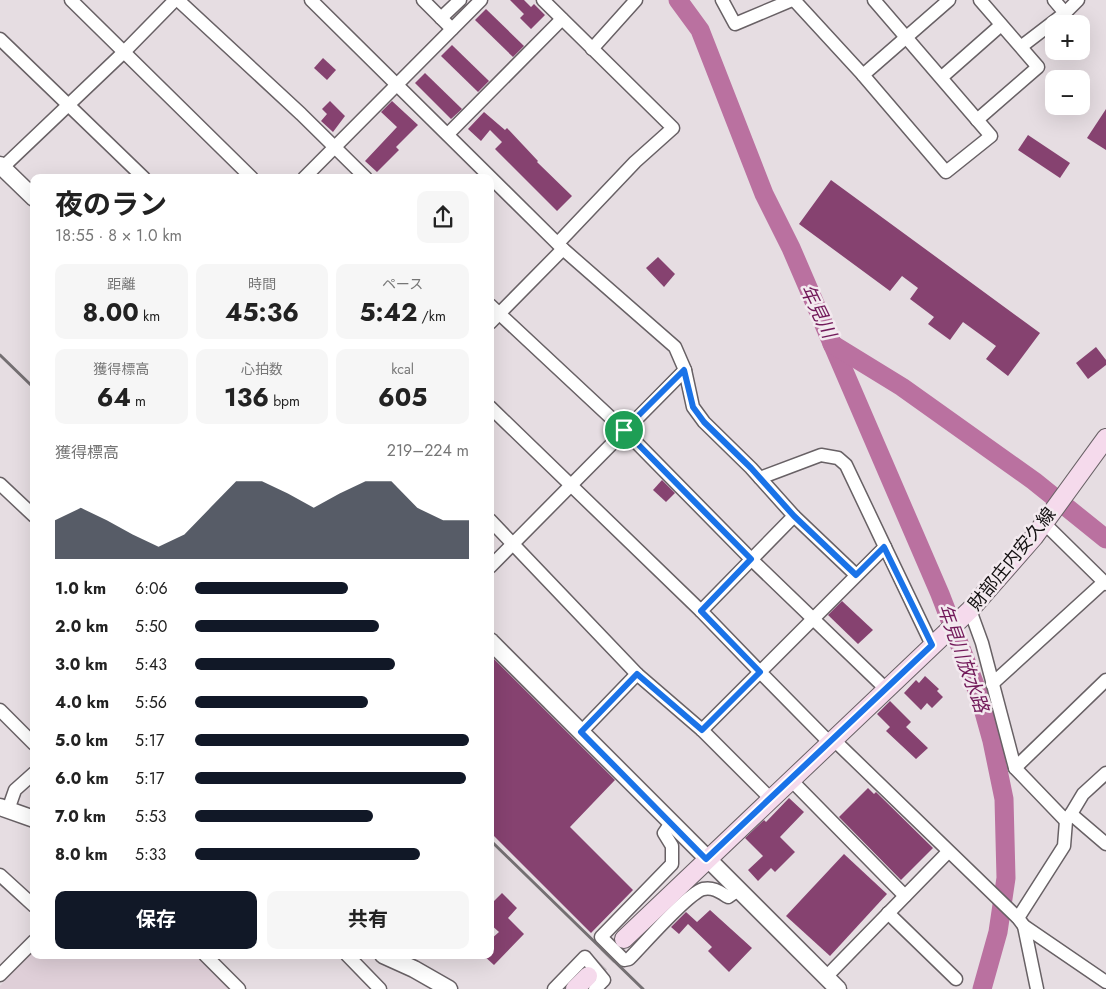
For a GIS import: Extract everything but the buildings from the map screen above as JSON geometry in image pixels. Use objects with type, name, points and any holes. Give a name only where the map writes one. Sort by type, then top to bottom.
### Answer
[{"type":"main road","name":"財部庄内安久線","points":[[624,938],[967,613],[1046,520],[1063,495],[1103,446]]},
{"type":"main road","points":[[575,989],[592,982]]},
{"type":"street","points":[[71,0],[248,174]]},
{"type":"street","points":[[30,194],[1,167],[69,105],[177,0],[335,146],[362,174]]},
{"type":"street","points":[[310,0],[488,174]]},
{"type":"street","points":[[423,0],[452,29]]},
{"type":"street","points":[[441,18],[460,0]]},
{"type":"street","points":[[308,174],[481,0]]},
{"type":"street","points":[[494,313],[560,246],[635,162],[673,128],[543,0]]},
{"type":"street","points":[[592,49],[636,0]]},
{"type":"street","points":[[722,0],[734,24],[793,0],[863,75],[946,172],[991,136],[874,0]]},
{"type":"street","points":[[863,75],[949,0]]},
{"type":"street","points":[[977,120],[1038,67],[1022,46],[980,0]]},
{"type":"street","points":[[1054,0],[1065,13]]},
{"type":"street","points":[[1022,46],[1065,13],[1078,0]]},
{"type":"street","points":[[448,134],[562,19]]},
{"type":"street","points":[[942,77],[1001,25]]},
{"type":"street","points":[[0,39],[140,174]]},
{"type":"street","points":[[494,180],[560,246],[675,347],[684,370],[693,407],[704,422],[760,478],[794,516],[856,575]]},
{"type":"street","points":[[494,315],[624,430],[751,559],[886,689]]},
{"type":"street","points":[[494,562],[684,370]]},
{"type":"street","points":[[494,411],[571,483],[760,672],[1021,922],[1106,982]]},
{"type":"street","points":[[760,478],[821,455],[838,458],[846,465],[884,547],[934,644]]},
{"type":"street","points":[[0,484],[30,512]]},
{"type":"street","points":[[701,611],[794,516]]},
{"type":"street","points":[[992,684],[1105,583],[1046,520]]},
{"type":"street","points":[[494,524],[637,674],[702,730],[771,799]]},
{"type":"street","points":[[702,730],[884,547]]},
{"type":"street","points":[[967,613],[992,684],[1015,768],[1069,818],[1106,844]]},
{"type":"street","points":[[494,645],[838,989]]},
{"type":"street","points":[[581,732],[637,674]]},
{"type":"street","points":[[1015,768],[1106,680]]},
{"type":"street","points":[[0,710],[30,740]]},
{"type":"street","points":[[1037,989],[1021,922],[1064,846],[1069,818],[1083,794],[1105,775]]},
{"type":"street","points":[[30,777],[15,790],[4,808],[30,818]]},
{"type":"street","points":[[791,780],[905,896]]},
{"type":"street","points":[[671,823],[664,833],[672,846],[672,864],[601,937],[624,960],[629,959],[690,898],[702,890],[715,889],[728,897],[738,890]]},
{"type":"street","points":[[826,977],[948,852]]},
{"type":"street","points":[[0,875],[30,902]]},
{"type":"street","points":[[888,913],[956,979]]},
{"type":"street","points":[[0,975],[30,945]]},
{"type":"street","points":[[554,989],[585,957],[604,980],[592,982]]},
{"type":"street","points":[[209,959],[239,989]]},
{"type":"street","points":[[351,959],[380,989]]},
{"type":"street","points":[[392,959],[449,989]]},
{"type":"shaded area","points":[[30,955],[30,959],[200,959],[229,989],[0,989],[0,986]]},
{"type":"waterway","name":"年見川放水路","points":[[678,0],[700,30],[764,194],[791,248],[940,594],[980,698],[992,741],[1004,799],[1006,878],[998,932],[982,989]]},
{"type":"waterway","name":"年見川","points":[[832,344],[902,387],[1034,481],[1106,539]]},
{"type":"tunnel","points":[[588,976],[624,939]]},
{"type":"railway","points":[[0,355],[30,384]]},
{"type":"railway","points":[[494,844],[643,989]]},
{"type":"route","points":[[684,370],[693,407],[704,422],[751,468],[794,516],[856,575],[884,547],[932,645],[706,859],[581,732],[637,674],[702,730],[760,672],[701,611],[751,559],[624,430],[684,370]]}]
